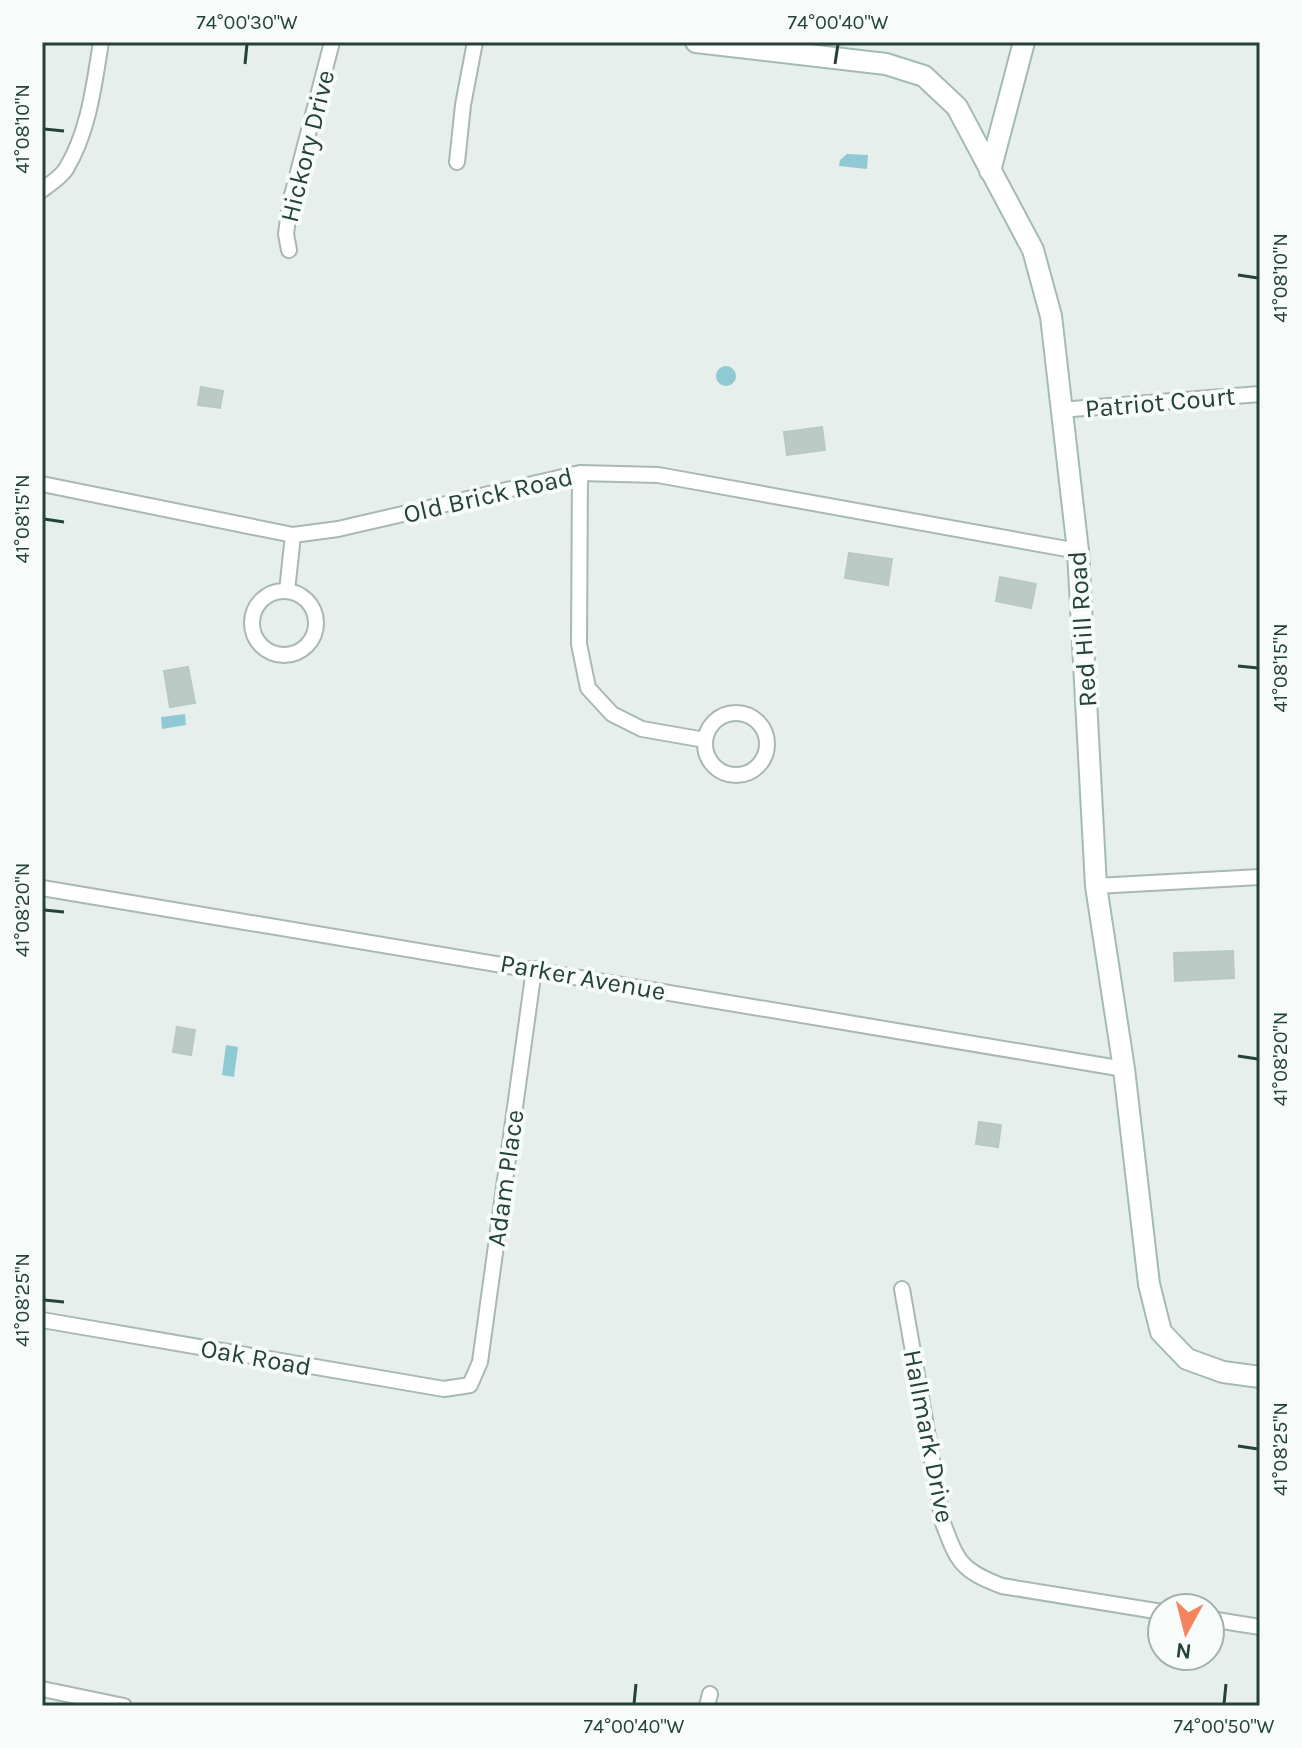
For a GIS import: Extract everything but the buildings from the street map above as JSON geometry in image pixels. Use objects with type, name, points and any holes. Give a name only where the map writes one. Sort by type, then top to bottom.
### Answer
[{"type":"street","points":[[42,190],[64,172],[77,145],[89,112],[101,42]]},
{"type":"street","name":"Hickory Drive","points":[[289,250],[286,234],[290,203],[332,42]]},
{"type":"street","points":[[457,162],[463,105],[475,42]]},
{"type":"street","name":"Red Hill Road","points":[[696,42],[886,64],[924,76],[957,107],[1033,250],[1051,316],[1078,551],[1096,886],[1124,1069],[1149,1284],[1161,1332],[1187,1359],[1223,1372],[1260,1377]]},
{"type":"street","points":[[990,171],[1024,42]]},
{"type":"street","name":"Patriot Court","points":[[1060,410],[1260,394]]},
{"type":"street","points":[[580,473],[579,644],[588,688],[612,714],[642,729],[705,740]]},
{"type":"street","name":"Old Brick Road","points":[[42,484],[293,535],[338,529],[580,473],[658,475],[1078,551]]},
{"type":"street","points":[[287,591],[293,535]]},
{"type":"street","points":[[287,591],[307,600],[316,616],[316,628],[305,648],[279,655],[260,644],[253,628],[253,617],[262,600],[271,594],[287,591]]},
{"type":"street","points":[[738,712],[750,715],[759,722],[768,743],[761,763],[747,773],[736,775],[718,769],[710,761],[705,740],[709,727],[717,718],[738,712]]},
{"type":"street","points":[[1096,886],[1260,877]]},
{"type":"street","name":"Parker Avenue","points":[[42,888],[1124,1069]]},
{"type":"street","name":"Adam Place","points":[[470,1385],[480,1362],[534,969]]},
{"type":"street","name":"Hallmark Drive","points":[[902,1289],[943,1523],[956,1559],[979,1577],[1002,1586],[1146,1609]]},
{"type":"street","name":"Oak Road","points":[[42,1320],[444,1389],[470,1385]]},
{"type":"street","points":[[1226,1622],[1260,1627]]},
{"type":"street","points":[[42,1689],[124,1706]]},
{"type":"water","points":[[847,154],[868,155],[867,169],[839,166],[840,160]]},
{"type":"water","points":[[726,366],[733,369],[736,376],[733,383],[726,386],[719,383],[716,376],[719,369]]},
{"type":"water","points":[[185,714],[186,725],[162,729],[161,717]]},
{"type":"water","points":[[226,1045],[238,1047],[234,1077],[222,1075]]}]
